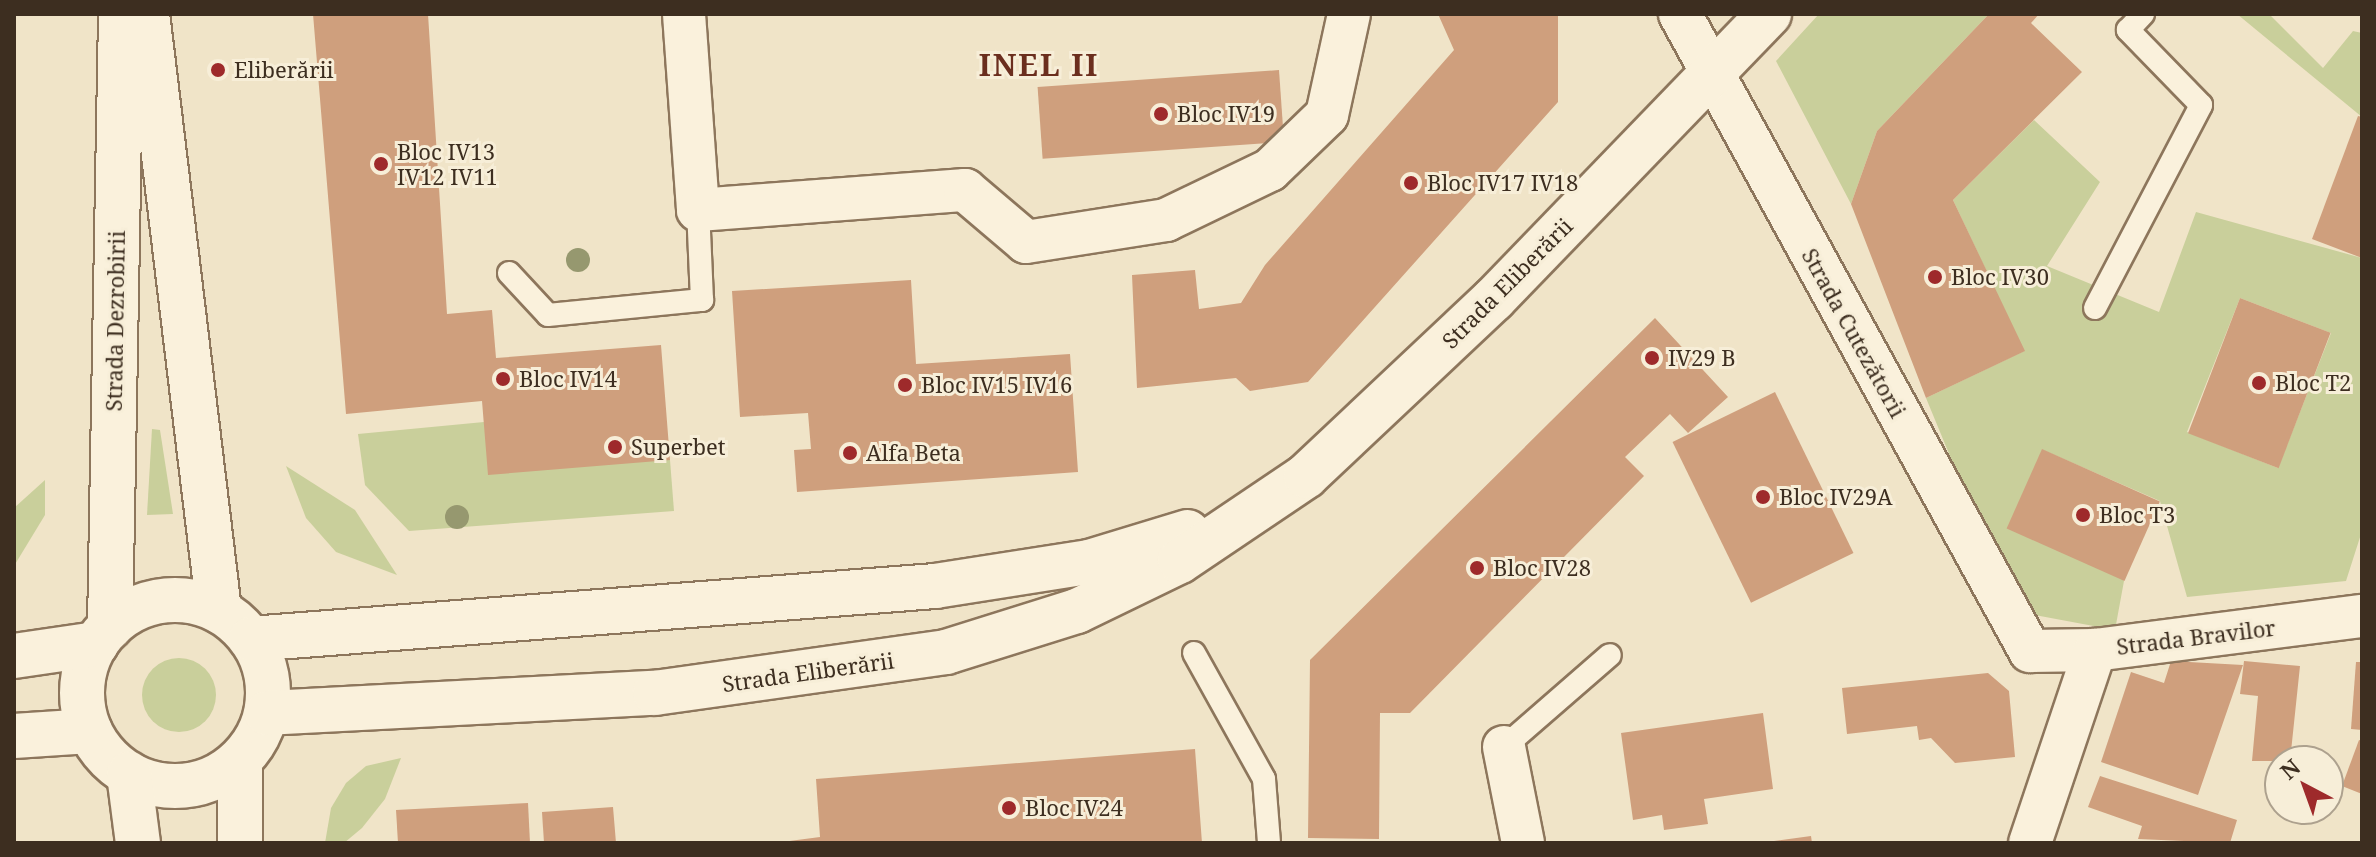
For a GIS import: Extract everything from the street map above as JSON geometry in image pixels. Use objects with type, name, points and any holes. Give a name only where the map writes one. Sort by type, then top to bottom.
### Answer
[{"type":"street","name":"Strada Dezrobirii","points":[[90,731],[82,686],[103,636],[121,14]]},
{"type":"street","points":[[147,14],[235,625],[269,687],[267,713],[240,761],[240,843]]},
{"type":"street","points":[[684,14],[698,210],[965,190],[1026,242],[1166,220],[1270,170],[1327,115],[1349,14]]},
{"type":"street","name":"Strada Cutezătorii","points":[[1680,14],[2030,651]]},
{"type":"street","name":"Strada Eliberării","points":[[267,713],[640,694],[946,652],[1077,611],[1180,561],[1306,476],[1494,299],[1769,14]]},
{"type":"street","name":"Strada Eliberării","points":[[235,625],[573,619],[1043,569],[1164,541],[1306,476]]},
{"type":"street","points":[[14,656],[103,636],[163,602],[235,625]]},
{"type":"street","name":"Strada Bravilor","points":[[2030,651],[2095,650],[2360,610]]},
{"type":"street","points":[[2030,843],[2095,650]]},
{"type":"street","points":[[14,736],[90,731],[129,774],[138,843]]},
{"type":"street","points":[[1504,747],[1523,843]]},
{"type":"street","points":[[129,774],[195,784],[240,761]]},
{"type":"lane","points":[[2095,308],[2201,105],[2128,30],[2143,14]]},
{"type":"lane","points":[[509,273],[548,315],[702,300],[698,210]]},
{"type":"lane","points":[[1194,653],[1264,779],[1269,843]]},
{"type":"lane","points":[[1504,747],[1610,655]]},
{"type":"green space","points":[[1819,14],[1989,14],[1877,131],[1851,204],[1776,61]]},
{"type":"green space","points":[[2237,14],[2269,14],[2323,68],[2353,31],[2362,33],[2362,117]]},
{"type":"green space","points":[[2034,120],[2100,182],[2047,266],[2159,312],[2196,212],[2362,258],[2362,531],[2346,581],[2187,597],[2160,501],[2043,450],[2124,581],[2115,630],[2014,611],[1926,398],[2024,351],[1953,200]],"holes":[[[2240,298],[2331,333],[2278,468],[2187,432]]]},
{"type":"green space","points":[[484,422],[670,460],[674,511],[409,531],[365,485],[358,434]]},
{"type":"green space","points":[[152,429],[160,430],[173,514],[147,515]]},
{"type":"green space","points":[[286,466],[355,510],[397,575],[336,552],[306,518]]},
{"type":"green space","points":[[45,480],[45,515],[14,566],[14,508]]},
{"type":"green space","points":[[179,658],[200,664],[210,674],[216,695],[210,716],[200,726],[179,732],[158,726],[148,716],[142,695],[148,674],[158,664]]},
{"type":"green space","points":[[401,758],[385,799],[362,828],[344,843],[325,843],[331,808],[346,783],[366,766]]},
{"type":"building","points":[[313,14],[428,14],[447,314],[492,310],[496,358],[661,345],[670,460],[488,475],[482,401],[346,414]]},
{"type":"building","name":"Bloc IV17 IV18","points":[[1438,14],[1558,14],[1558,102],[1308,382],[1250,391],[1236,378],[1137,388],[1132,275],[1195,270],[1199,309],[1241,303],[1265,265],[1454,50]]},
{"type":"building","name":"Bloc IV30","points":[[1989,14],[2039,14],[2031,23],[2082,72],[1953,200],[2025,351],[1926,398],[1851,204],[1877,131]]},
{"type":"building","name":"Bloc IV19","points":[[1279,70],[1284,142],[1043,159],[1038,87]]},
{"type":"building","points":[[2358,116],[2362,117],[2362,258],[2312,239]]},
{"type":"building","name":"Bloc IV15 IV16","points":[[911,280],[916,364],[1070,354],[1078,472],[797,492],[794,450],[811,449],[808,413],[740,417],[732,291]]},
{"type":"building","name":"Bloc T2","points":[[2240,298],[2331,333],[2279,468],[2188,433]]},
{"type":"building","name":"Bloc IV28","points":[[1655,318],[1728,397],[1688,433],[1670,414],[1625,457],[1644,476],[1410,713],[1380,713],[1379,839],[1308,838],[1310,660]]},
{"type":"building","name":"Bloc IV29A","points":[[1775,392],[1853,553],[1751,603],[1673,442]]},
{"type":"building","name":"Bloc T3","points":[[2042,449],[2160,501],[2124,581],[2007,528]]},
{"type":"building","points":[[2171,661],[2243,665],[2198,795],[2101,762],[2131,672],[2164,683]]},
{"type":"building","points":[[2244,661],[2300,666],[2292,745],[2264,745],[2264,761],[2252,761],[2258,696],[2240,694]]},
{"type":"building","points":[[2356,662],[2362,662],[2362,730],[2351,729]]},
{"type":"building","points":[[1988,673],[2009,691],[2015,757],[1955,763],[1931,738],[1919,740],[1917,726],[1847,734],[1842,688]]},
{"type":"building","points":[[1763,713],[1773,789],[1704,799],[1708,824],[1664,830],[1662,815],[1633,820],[1621,733]]},
{"type":"building","points":[[2359,740],[2362,741],[2362,794],[2344,787]]},
{"type":"building","name":"Bloc IV24","points":[[1195,749],[1202,843],[774,843],[820,837],[816,779]]},
{"type":"building","points":[[2100,776],[2237,820],[2230,843],[2138,839],[2142,826],[2088,807]]},
{"type":"building","points":[[528,803],[530,843],[398,843],[396,810]]},
{"type":"building","points":[[613,807],[616,843],[544,843],[542,812]]},
{"type":"building","points":[[1811,836],[1812,843],[1774,843],[1774,841]]},
{"type":"place","name":"Eliberării","points":[[218,70]]},
{"type":"place","name":"Bloc IV19","points":[[1161,114]]},
{"type":"place","name":"Bloc IV13 IV12 IV11","points":[[381,164]]},
{"type":"place","name":"Bloc IV17 IV18","points":[[1411,183]]},
{"type":"place","name":"Bloc IV30","points":[[1935,277]]},
{"type":"place","name":"IV29 B","points":[[1652,358]]},
{"type":"place","name":"Bloc IV14","points":[[503,379]]},
{"type":"place","name":"Bloc T2","points":[[2259,383]]},
{"type":"place","name":"Bloc IV15 IV16","points":[[905,385]]},
{"type":"place","name":"Superbet","points":[[615,447]]},
{"type":"place","name":"Alfa Beta","points":[[850,453]]},
{"type":"place","name":"Bloc IV29A","points":[[1763,497]]},
{"type":"place","name":"Bloc T3","points":[[2083,515]]},
{"type":"place","name":"Bloc IV28","points":[[1477,568]]},
{"type":"place","name":"Bloc IV24","points":[[1009,808]]},
{"type":"district","name":"INEL II","points":[[1039,65]]}]
